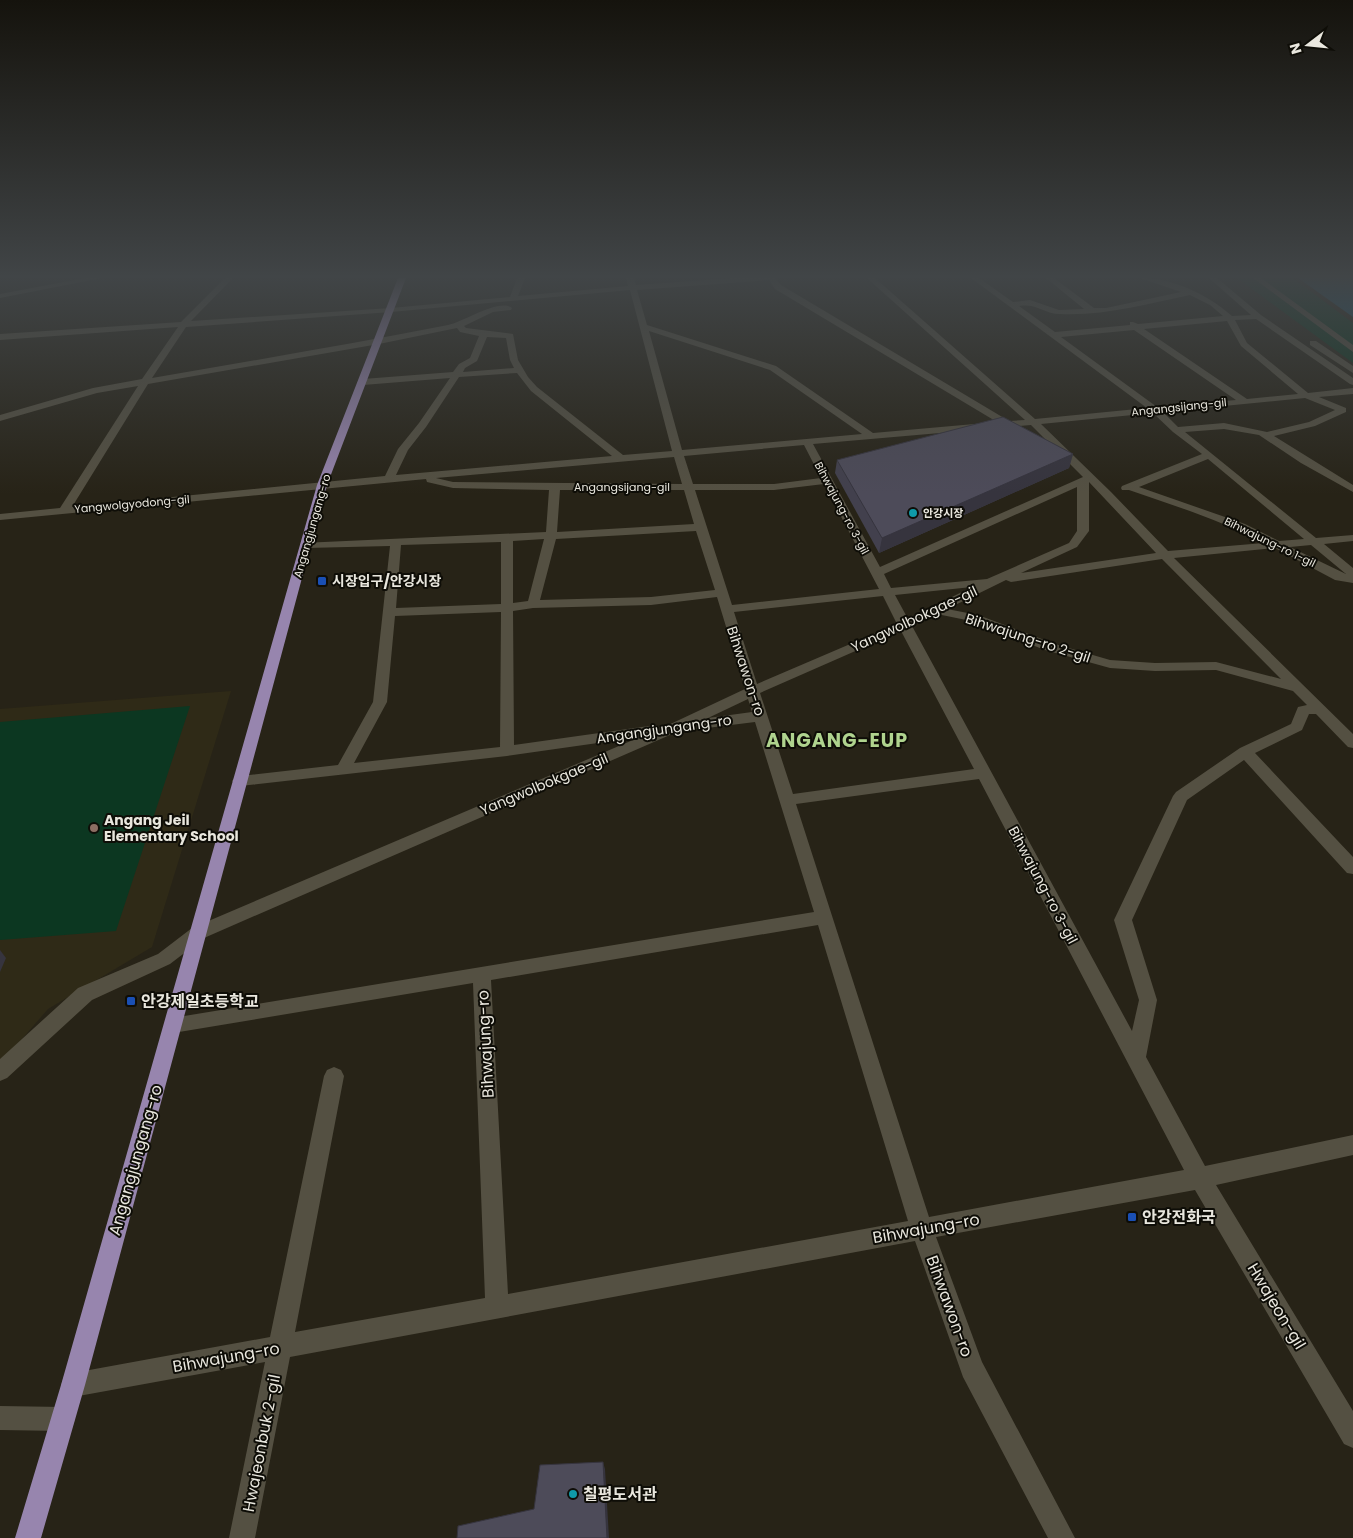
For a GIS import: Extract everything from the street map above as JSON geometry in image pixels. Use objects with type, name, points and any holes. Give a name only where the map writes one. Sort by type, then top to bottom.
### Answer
[{"type":"main road","name":"Angangjungang-ro","points":[[28,1538],[73,1385],[322,485],[376,350]]},
{"type":"street","name":"Yangwolgyodong-gil","points":[[64,511],[166,350]]},
{"type":"street","points":[[0,418],[96,390],[328,350]]},
{"type":"street","points":[[389,480],[403,449],[423,425],[462,366],[474,359],[478,350]]},
{"type":"street","points":[[512,350],[514,360],[519,370],[534,389],[621,459]]},
{"type":"street","name":"Bihwawon-ro","points":[[649,350],[688,487],[922,1229],[972,1368],[1062,1538]]},
{"type":"street","points":[[716,350],[773,368],[871,436]]},
{"type":"street","points":[[883,350],[1005,423]]},
{"type":"street","name":"Bihwajung-ro 2-gil","points":[[951,350],[1033,422],[1086,480],[1108,494],[1165,555],[1353,743]]},
{"type":"street","name":"Bihwajung-ro 1-gil","points":[[1073,350],[1154,409],[1176,430],[1209,454],[1353,574]]},
{"type":"street","points":[[1169,350],[1244,401]]},
{"type":"street","points":[[1251,350],[1305,395],[1344,410],[1312,424],[1267,435]]},
{"type":"street","points":[[1306,350],[1353,382]]},
{"type":"street","points":[[1323,350],[1353,370]]},
{"type":"street","points":[[363,382],[519,370]]},
{"type":"street","name":"Angangsijang-gil","points":[[1005,423],[1033,422],[1353,391]]},
{"type":"street","points":[[678,454],[1005,423]]},
{"type":"street","points":[[1176,430],[1224,426],[1267,435],[1305,461],[1353,489]]},
{"type":"street","name":"Bihwajung-ro 3-gil","points":[[807,442],[1200,1178]]},
{"type":"street","name":"Angangsijang-gil","points":[[322,485],[678,454]]},
{"type":"street","points":[[1108,494],[1209,454]]},
{"type":"street","name":"Angangsijang-gil","points":[[417,477],[453,485],[555,487],[774,487],[828,481]]},
{"type":"street","points":[[876,573],[1086,480]]},
{"type":"street","name":"Yangwolbokgae-gil","points":[[0,1072],[85,994],[164,959],[198,933],[677,727],[753,691],[905,625],[993,581],[1073,545],[1083,530],[1086,480]]},
{"type":"street","name":"Yangwolgyodong-gil","points":[[64,511],[322,485]]},
{"type":"street","points":[[533,604],[551,536],[555,487]]},
{"type":"street","name":"Bihwajung-ro 1-gil","points":[[1129,487],[1233,523],[1339,577],[1353,579]]},
{"type":"street","points":[[0,517],[64,511]]},
{"type":"street","points":[[306,545],[551,536],[701,527]]},
{"type":"street","points":[[507,538],[507,751]]},
{"type":"street","name":"Bihwajung-ro 1-gil","points":[[1313,542],[1353,538]]},
{"type":"street","points":[[343,770],[380,702],[396,542]]},
{"type":"street","points":[[389,612],[507,608],[533,604],[724,601],[886,591],[993,581],[1165,555],[1313,542]]},
{"type":"street","name":"Bihwajung-ro 2-gil","points":[[935,610],[974,618],[1065,652],[1110,664],[1155,667],[1216,666],[1298,688]]},
{"type":"street","points":[[1136,1057],[1148,1000],[1123,920],[1181,796],[1245,752],[1297,727],[1303,710],[1319,709]]},
{"type":"street","name":"Angangjungang-ro","points":[[240,781],[507,751],[761,716]]},
{"type":"street","points":[[1336,726],[1353,724]]},
{"type":"street","points":[[1245,752],[1353,868]]},
{"type":"street","points":[[787,800],[984,774]]},
{"type":"street","points":[[482,974],[824,917]]},
{"type":"street","name":"Bihwajung-ro","points":[[173,1025],[482,974],[497,1307]]},
{"type":"street","name":"Hwajeonbuk 2-gil","points":[[242,1538],[334,1076]]},
{"type":"street","name":"Bihwajung-ro","points":[[73,1385],[1200,1178],[1353,1145]]},
{"type":"street","name":"Hwajeon-gil","points":[[1200,1178],[1353,1435]]},
{"type":"street","points":[[0,1418],[63,1419]]},
{"type":"shaded area","name":"Angang Jeil Elementary School","points":[[231,691],[152,947],[48,1009],[0,1064],[0,709]]},
{"type":"green space","points":[[1335,350],[1353,350],[1353,363]]},
{"type":"green space","name":"Angang Jeil Elementary School","points":[[190,706],[116,931],[0,940],[0,722]]},
{"type":"building","name":"안강시장","points":[[1003,417],[1073,454],[882,538],[837,460]]},
{"type":"building","name":"칠평도서관","points":[[603,1462],[607,1538],[457,1538],[458,1526],[534,1509],[540,1465]]},
{"type":"place","name":"안강시장","points":[[913,513]]},
{"type":"place","name":"시장입구/안강시장","points":[[322,581]]},
{"type":"place","name":"Angang Jeil Elementary School","points":[[94,828]]},
{"type":"place","name":"안강제일초등학교","points":[[131,1001]]},
{"type":"place","name":"안강전화국","points":[[1132,1217]]},
{"type":"place","name":"칠평도서관","points":[[573,1494]]},
{"type":"district","name":"ANGANG-EUP","points":[[837,740]]}]
